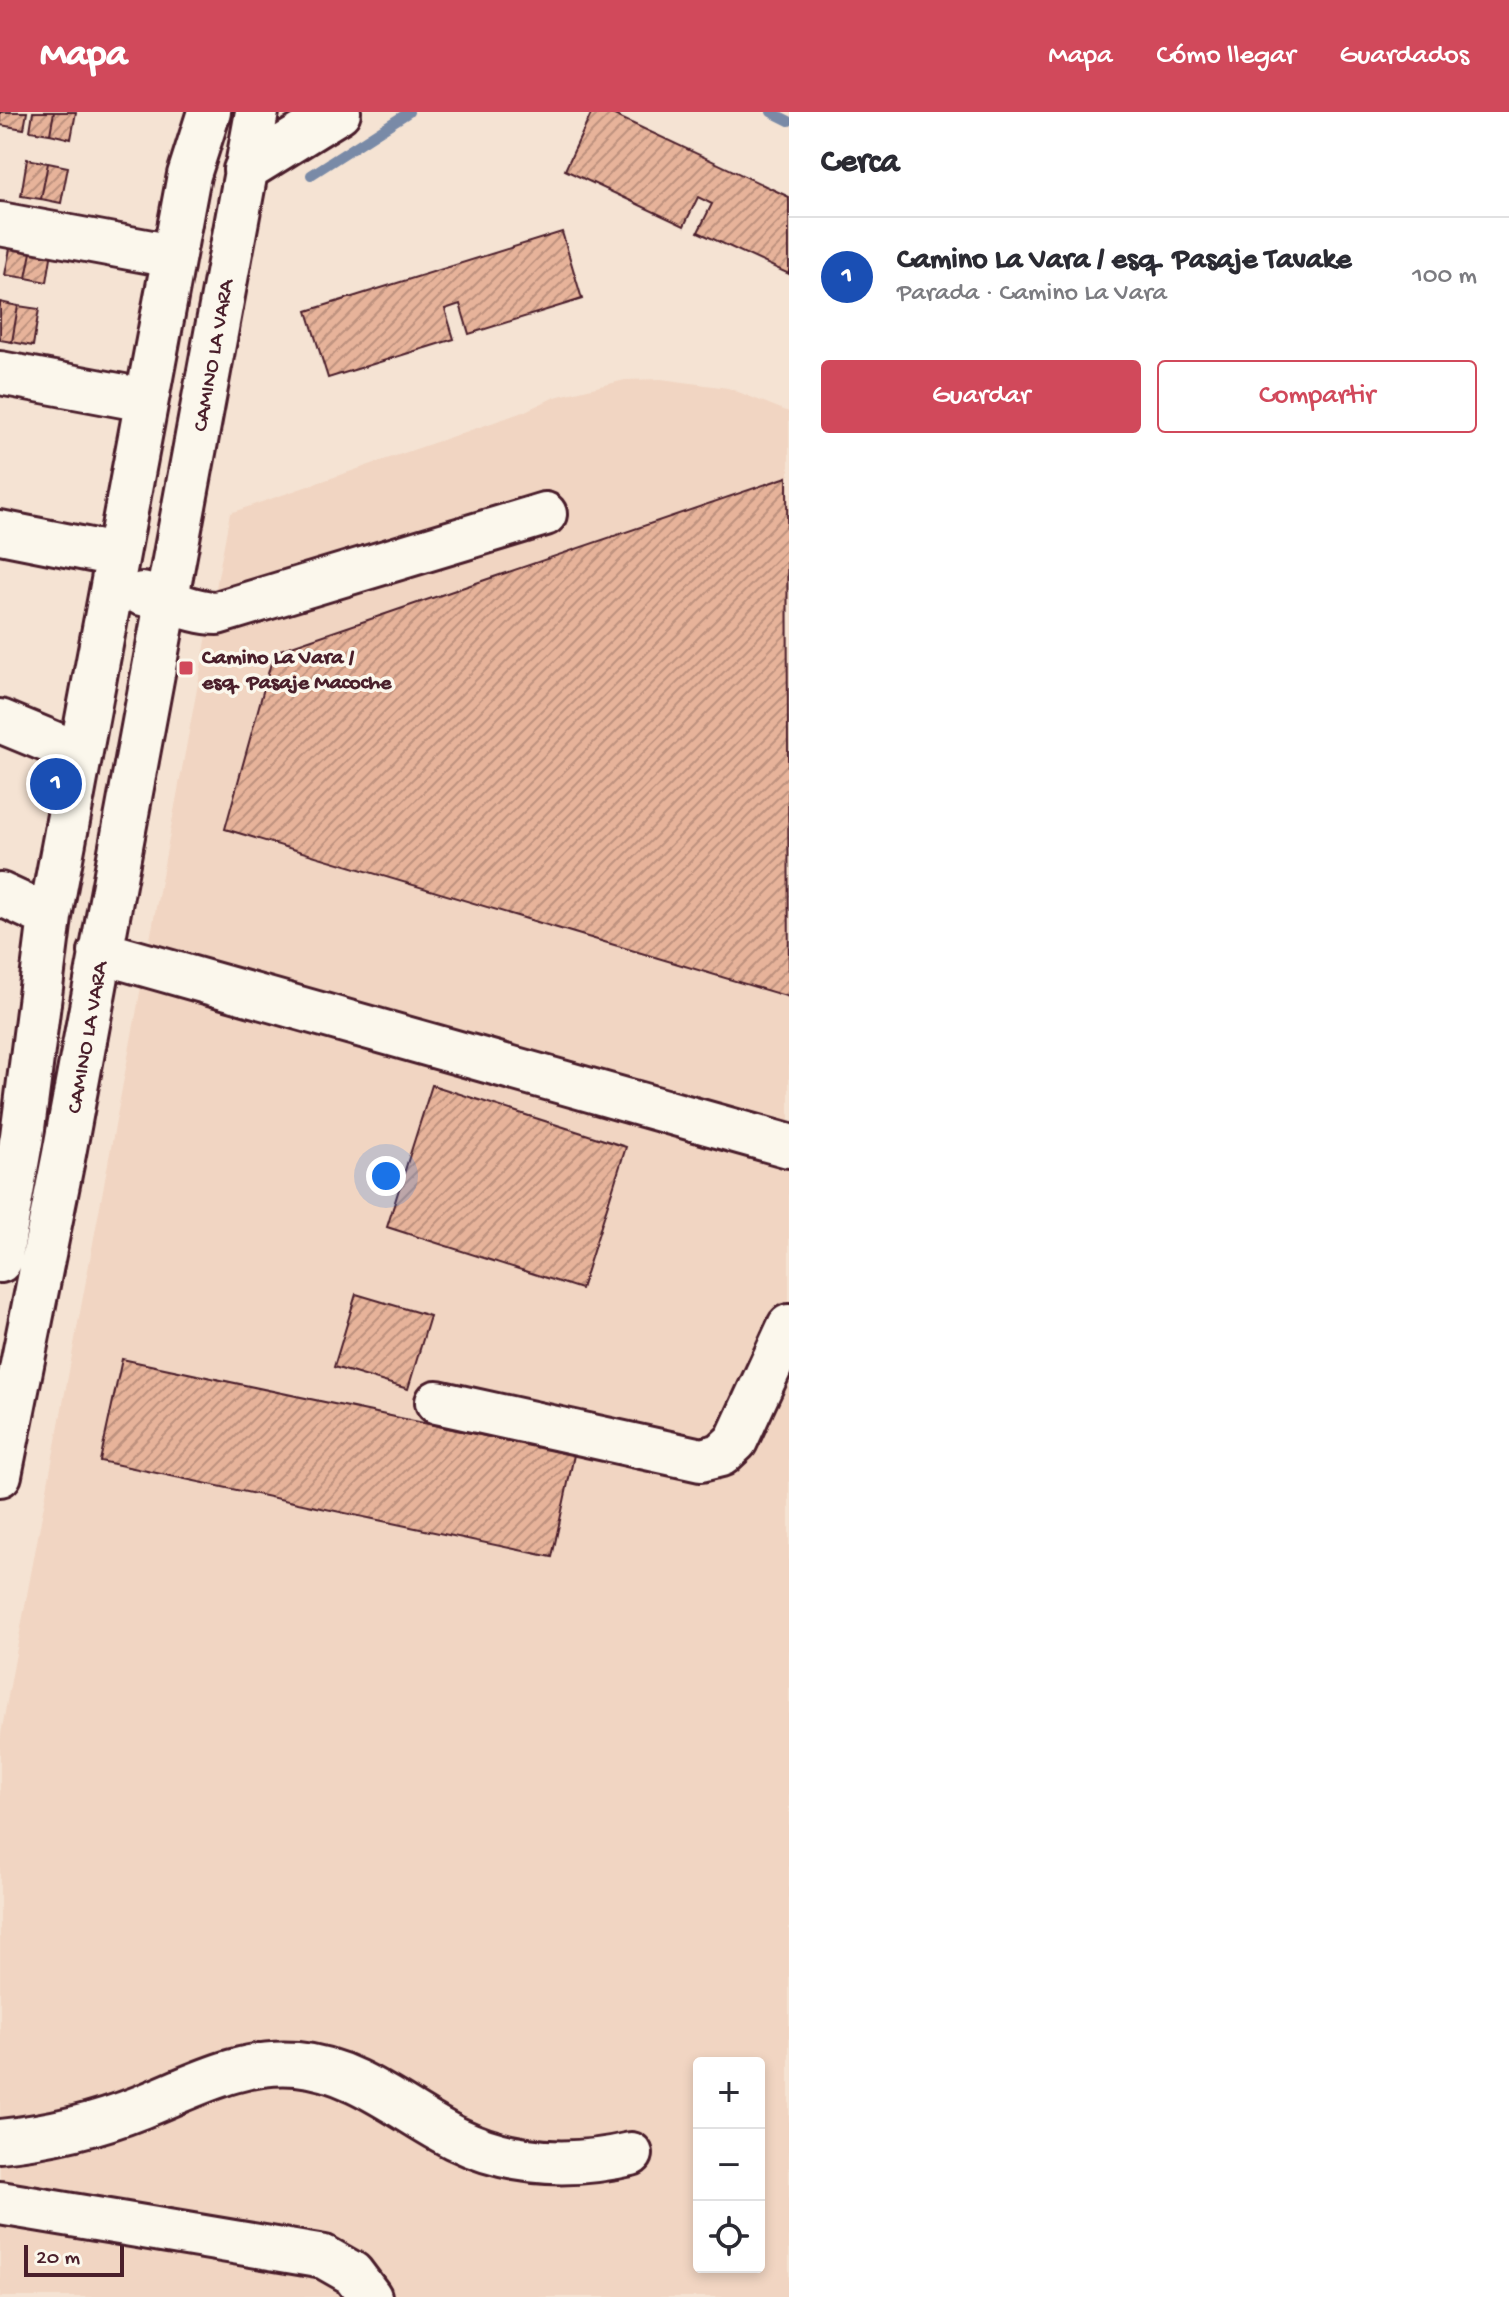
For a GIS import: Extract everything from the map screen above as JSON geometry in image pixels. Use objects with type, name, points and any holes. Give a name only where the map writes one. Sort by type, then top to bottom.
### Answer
[{"type":"street","points":[[0,1261],[11,1131],[112,572],[189,175],[209,112]]},
{"type":"street","name":"CAMINO LA VARA","points":[[0,1475],[64,1154],[257,112]]},
{"type":"street","points":[[245,170],[339,112]]},
{"type":"street","points":[[0,224],[173,256]]},
{"type":"street","points":[[0,373],[145,400]]},
{"type":"street","points":[[0,532],[112,572],[202,613],[217,613],[545,514]]},
{"type":"street","points":[[0,721],[80,754]]},
{"type":"street","points":[[0,894],[50,917]]},
{"type":"street","points":[[100,952],[789,1146]]},
{"type":"street","points":[[11,1131],[64,1154]]},
{"type":"street","points":[[437,1402],[683,1459],[721,1455],[736,1441],[789,1326]]},
{"type":"street","points":[[0,2141],[102,2121],[233,2070],[277,2063],[300,2064],[346,2078],[419,2115],[453,2137],[511,2158],[571,2164],[631,2154]]},
{"type":"street","points":[[0,2203],[309,2253],[339,2263],[352,2273],[370,2297]]},
{"type":"shaded area","points":[[661,379],[728,388],[789,412],[789,2297],[0,2297],[0,1739],[230,513],[523,412],[555,397],[625,380]]},
{"type":"building","points":[[0,112],[27,112],[24,129],[0,125]]},
{"type":"building","points":[[33,112],[54,112],[50,134],[30,131]]},
{"type":"building","points":[[54,112],[76,112],[71,139],[50,134]]},
{"type":"building","points":[[592,112],[608,112],[789,197],[789,274],[698,232],[712,204],[698,197],[684,226],[565,170]]},
{"type":"building","points":[[27,159],[48,163],[41,199],[21,196]]},
{"type":"building","points":[[48,163],[68,167],[61,203],[41,199]]},
{"type":"building","points":[[562,232],[582,299],[469,334],[460,304],[445,309],[454,339],[328,378],[307,311]]},
{"type":"building","points":[[12,238],[33,242],[26,278],[5,275]]},
{"type":"building","points":[[33,242],[53,245],[47,282],[26,278]]},
{"type":"building","points":[[0,302],[18,306],[12,342],[0,340]]},
{"type":"building","points":[[18,306],[39,309],[33,346],[12,342]]},
{"type":"building","points":[[787,477],[789,997],[225,829],[274,652]]},
{"type":"building","points":[[432,1085],[626,1147],[581,1289],[387,1227]]},
{"type":"building","points":[[356,1294],[430,1316],[408,1389],[334,1367]]},
{"type":"building","points":[[122,1359],[574,1455],[552,1557],[100,1461]]},
{"type":"waterway","points":[[311,175],[409,112]]},
{"type":"waterway","points":[[771,112],[789,121]]},
{"type":"place","name":"Camino La Vara / esq. Pasaje Macoche","points":[[186,668]]},
{"type":"place","name":"Camino La Vara / esq. Pasaje Tavake","points":[[56,784]]}]
